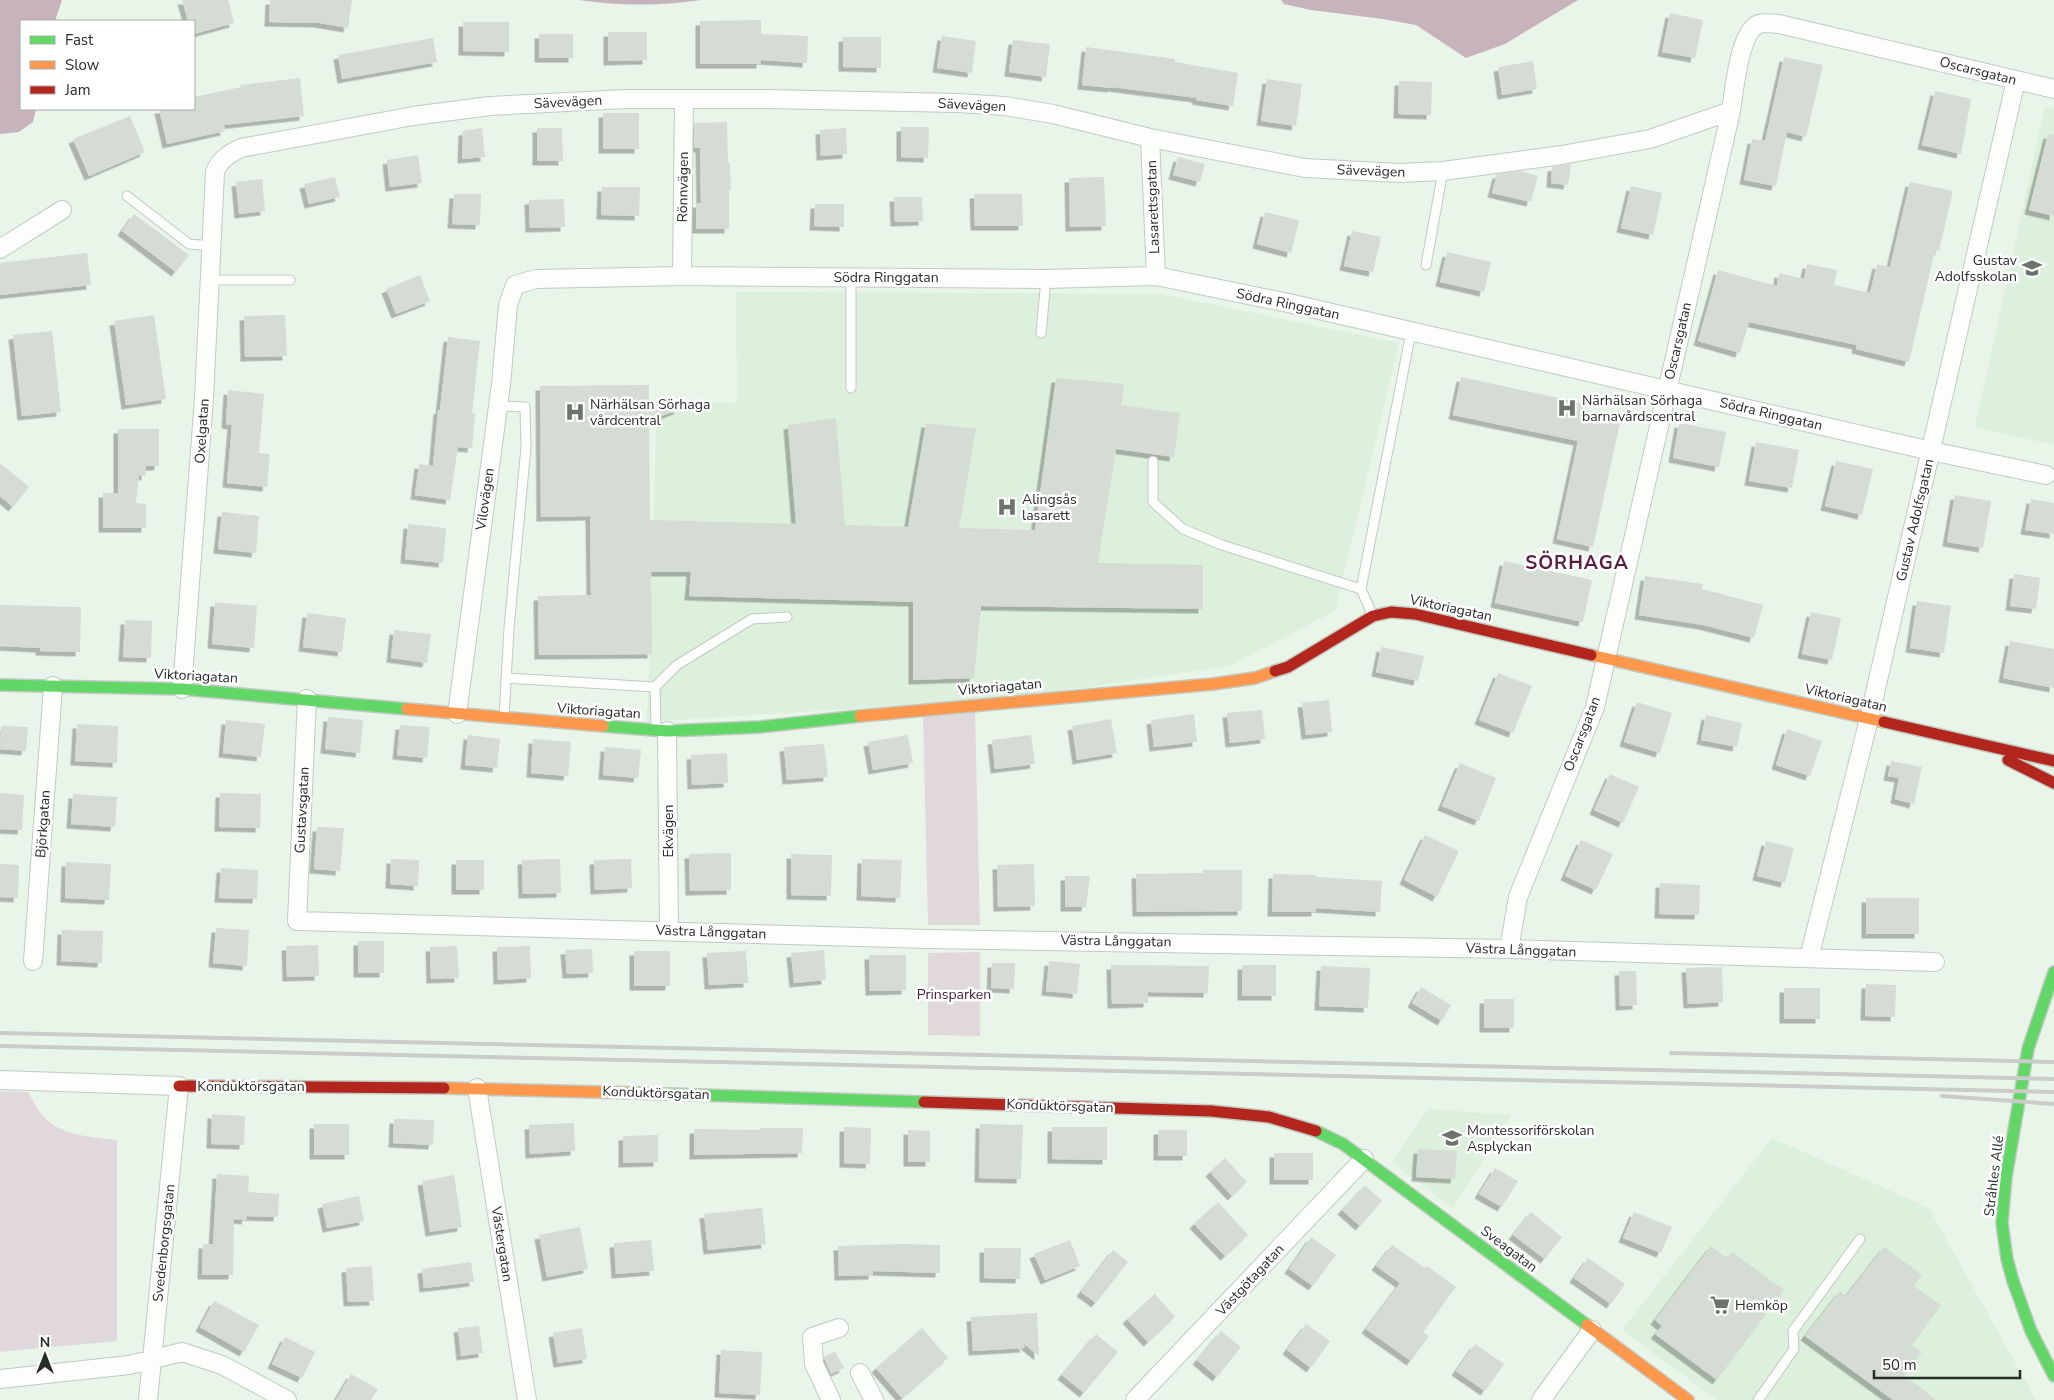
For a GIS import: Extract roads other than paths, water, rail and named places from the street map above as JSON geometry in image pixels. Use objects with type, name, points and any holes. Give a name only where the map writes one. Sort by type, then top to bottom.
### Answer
[{"type":"street","name":"Oscarsgatan","points":[[1509,949],[1518,897],[1595,707],[1731,111],[1740,60],[1749,32],[1759,24],[1779,24],[2054,89]]},
{"type":"street","name":"Gustav Adolfsgatan","points":[[1810,958],[1869,719],[2016,80]]},
{"type":"street","name":"Sävevägen","points":[[215,172],[222,159],[241,148],[413,116],[490,106],[626,99],[958,103],[1005,106],[1053,114],[1150,138],[1305,168],[1400,173],[1443,171],[1650,139],[1731,111]]},
{"type":"street","name":"Rönnvägen","points":[[682,276],[684,99]]},
{"type":"street","name":"Lasarettsgatan","points":[[1150,138],[1156,276]]},
{"type":"street","name":"Oxelgatan","points":[[182,689],[204,398],[215,172]]},
{"type":"street","points":[[0,249],[62,210]]},
{"type":"street","name":"Södra Ringgatan","points":[[515,285],[536,279],[682,276],[1046,279],[1156,276],[1294,304],[1931,451],[2046,475]]},
{"type":"street","name":"Vilovägen","points":[[457,714],[498,406],[508,305],[515,285]]},
{"type":"street","name":"Viktoriagatan","points":[[0,686],[182,689],[307,699],[504,719],[662,731],[760,727],[918,709],[1213,684],[1255,678],[1288,667],[1372,616],[1391,612],[1415,614],[2054,761]]},
{"type":"street","name":"Björkgatan","points":[[34,961],[54,686]]},
{"type":"street","name":"Gustavsgatan","points":[[297,921],[307,699]]},
{"type":"street","name":"Ekvägen","points":[[662,731],[669,930]]},
{"type":"street","name":"Viktoriagatan","points":[[1974,744],[2054,783]]},
{"type":"street","name":"Västra Långgatan","points":[[297,921],[669,930],[928,939],[1509,949],[1935,962]]},
{"type":"street","name":"Stråhles Allé","points":[[2054,972],[2028,1049],[2006,1177],[2002,1223],[2007,1259],[2015,1288],[2031,1331],[2054,1376]]},
{"type":"street","name":"Stråhles Allé","points":[[2033,1032],[2054,987]]},
{"type":"street","name":"Konduktörsgatan","points":[[0,1080],[179,1086],[477,1088],[1211,1111],[1269,1117],[1309,1128]]},
{"type":"street","name":"Svedenborgsgatan","points":[[148,1400],[179,1086]]},
{"type":"street","name":"Västergatan","points":[[477,1088],[527,1400]]},
{"type":"street","name":"Sveagatan","points":[[1309,1128],[1343,1144],[1364,1159],[1688,1400]]},
{"type":"street","name":"Västgötagatan","points":[[1135,1400],[1364,1159]]},
{"type":"street","points":[[831,1400],[814,1364],[812,1338],[839,1328]]},
{"type":"street","points":[[1541,1400],[1592,1330]]},
{"type":"street","points":[[0,1380],[152,1360],[188,1352],[222,1365],[287,1400]]},
{"type":"street","points":[[860,1373],[874,1400]]},
{"type":"lane","points":[[1426,265],[1443,171]]},
{"type":"lane","points":[[128,196],[189,244],[211,246]]},
{"type":"lane","points":[[851,277],[851,388]]},
{"type":"lane","points":[[1041,332],[1046,279]]},
{"type":"lane","points":[[210,280],[290,280]]},
{"type":"lane","points":[[1372,616],[1361,589],[1411,332]]},
{"type":"lane","points":[[498,406],[525,407],[526,447],[509,628],[504,719]]},
{"type":"lane","points":[[1153,461],[1153,502],[1184,529],[1222,545],[1361,589]]},
{"type":"lane","points":[[506,678],[655,687],[677,665],[752,619],[787,617]]},
{"type":"lane","points":[[655,687],[662,731]]},
{"type":"lane","points":[[1758,1400],[1794,1349],[1793,1331],[1860,1240]]},
{"type":"railway","points":[[0,1033],[2054,1079]]},
{"type":"railway","points":[[0,1046],[2054,1092]]},
{"type":"railway","points":[[1671,1053],[2054,1062]]},
{"type":"railway","points":[[1942,1096],[2054,1104]]},
{"type":"place","name":"Gustav Adolfsskolan","points":[[2032,268]]},
{"type":"place","name":"Närhälsan Sörhaga barnavårdscentral","points":[[1567,408]]},
{"type":"place","name":"Närhälsan Sörhaga vårdcentral","points":[[575,412]]},
{"type":"place","name":"Alingsås lasarett","points":[[1007,507]]},
{"type":"place","name":"Montessoriförskolan Asplyckan","points":[[1452,1138]]},
{"type":"place","name":"Hemköp","points":[[1720,1305]]},
{"type":"district","name":"SÖRHAGA","points":[[1577,563]]},
{"type":"park label","name":"Prinsparken","points":[[954,994]]}]
